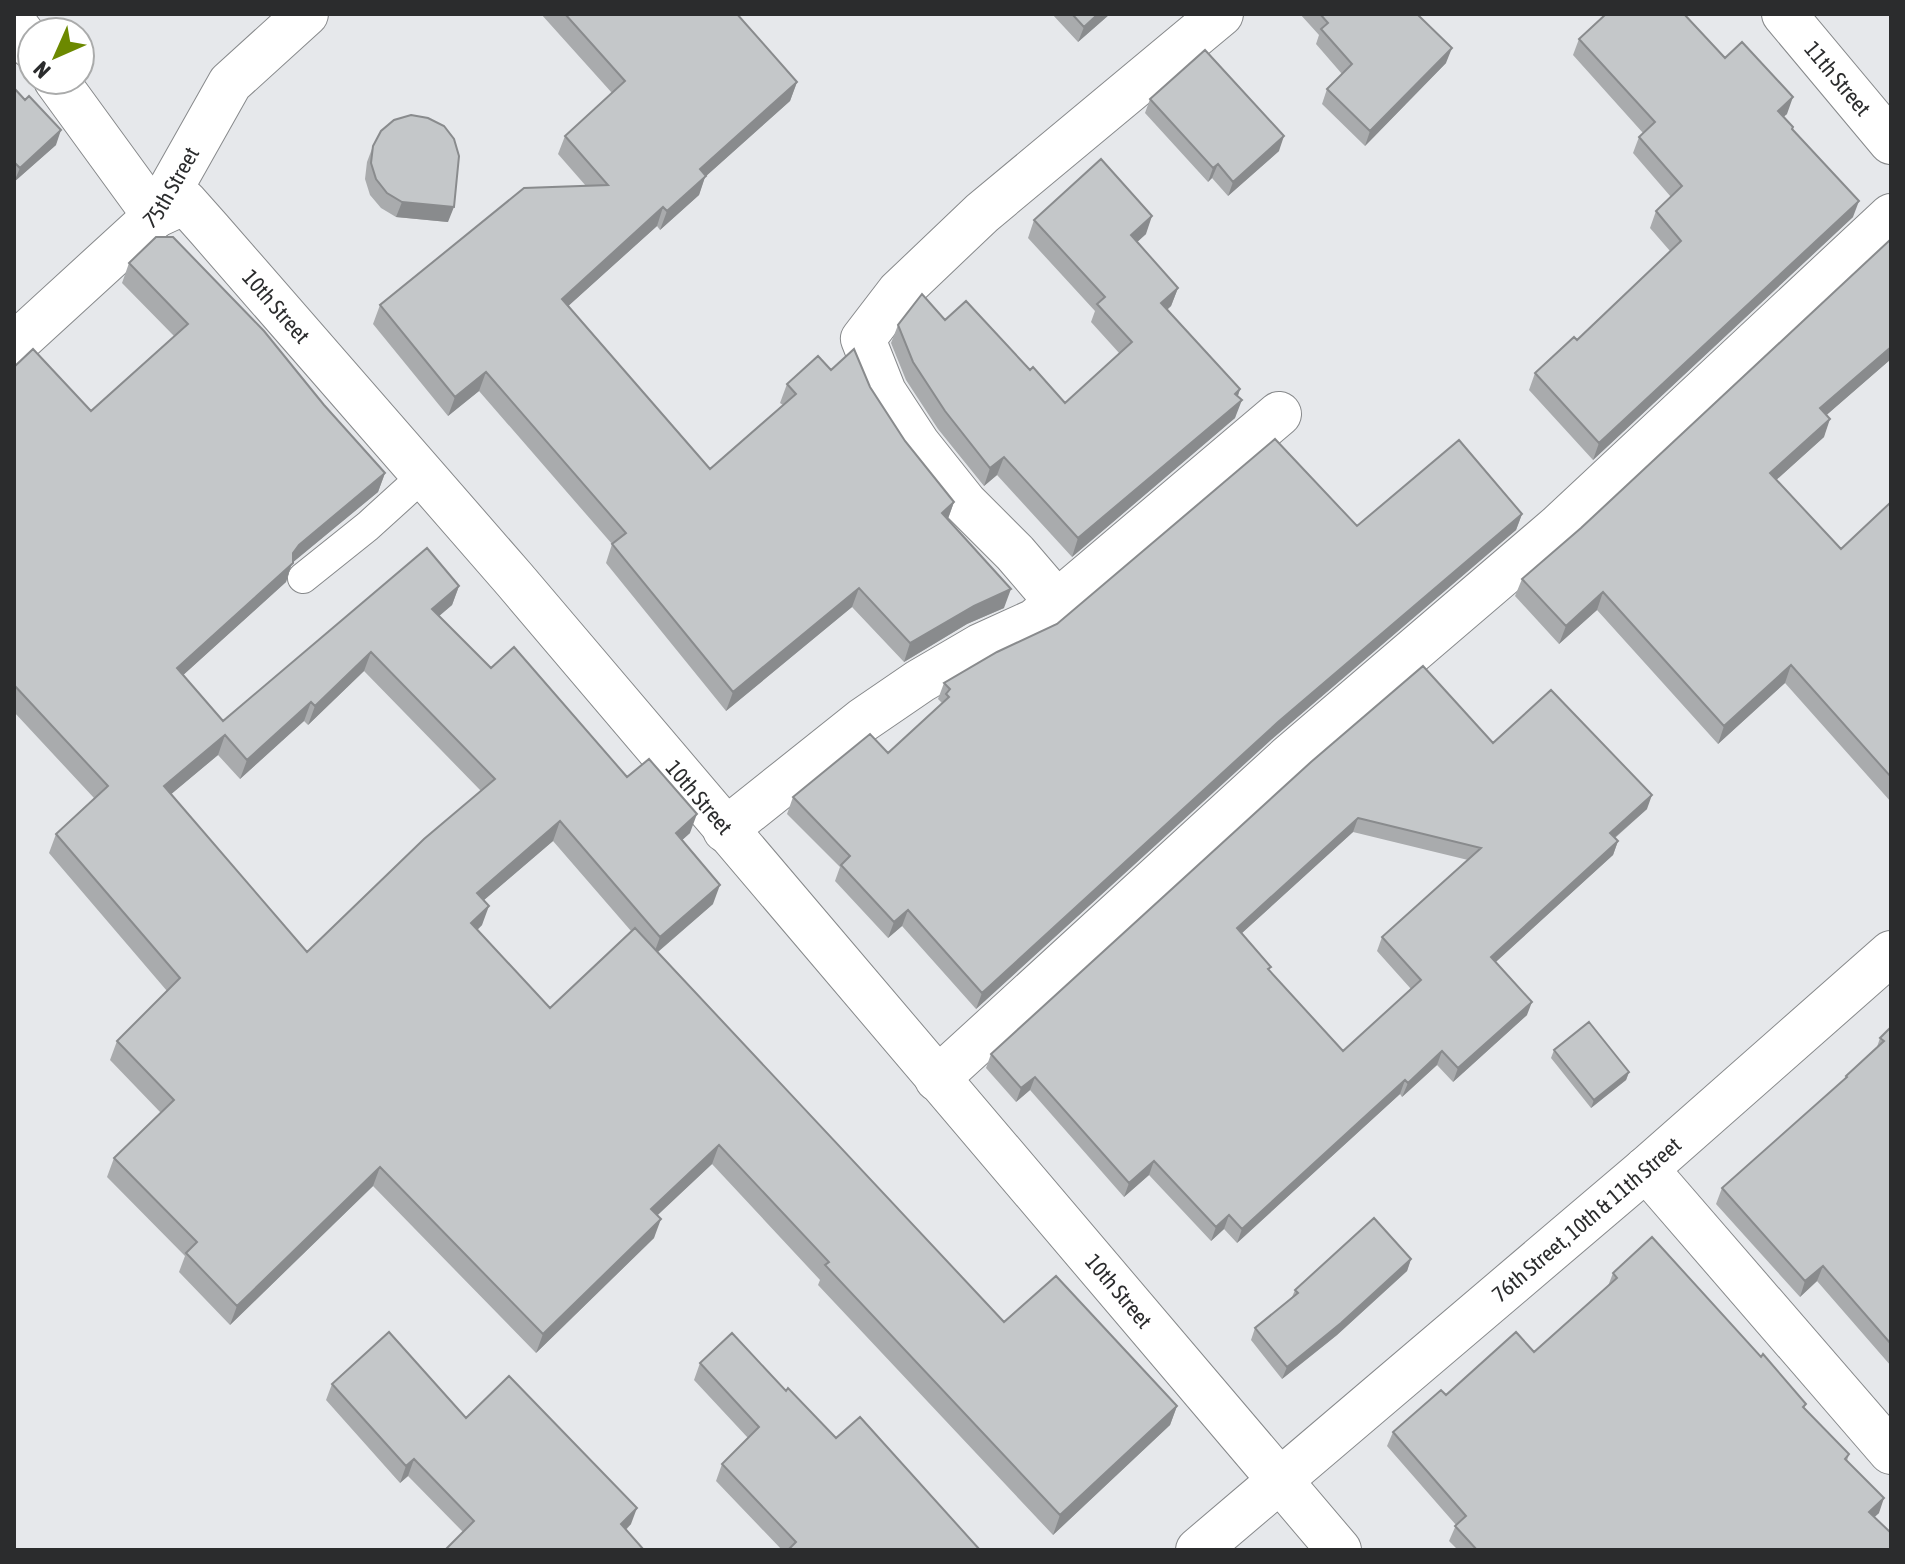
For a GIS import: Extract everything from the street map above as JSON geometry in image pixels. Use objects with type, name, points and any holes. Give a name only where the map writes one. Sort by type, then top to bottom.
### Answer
[{"type":"street","name":"75th Street","points":[[14,345],[155,216],[230,83],[306,14]]},
{"type":"street","points":[[1057,602],[1015,553],[965,503],[918,444],[884,392],[863,339],[899,292],[982,213],[1221,14]]},
{"type":"street","name":"11th Street","points":[[1784,14],[1891,142]]},
{"type":"street","points":[[68,96],[155,216]]},
{"type":"street","name":"10th Street","points":[[155,216],[185,202],[514,579],[1339,1550]]},
{"type":"street","points":[[937,1079],[1289,757],[1558,527],[1891,216]]},
{"type":"street","points":[[725,830],[863,720],[920,681],[980,646],[1035,621],[1279,414]]},
{"type":"street","name":"76th Street, 10th & 11th Street","points":[[1198,1550],[1646,1169],[1891,953]]},
{"type":"street","points":[[1646,1169],[1891,1452]]},
{"type":"lane","points":[[303,578],[368,526],[423,476]]},
{"type":"building","points":[[565,14],[737,14],[797,82],[700,169],[706,176],[667,211],[663,207],[562,299],[710,469],[796,394],[787,384],[818,356],[831,370],[854,349],[870,387],[905,441],[954,502],[942,513],[1011,589],[974,606],[910,643],[859,588],[733,692],[612,544],[626,533],[486,372],[455,397],[380,305],[524,188],[608,185],[565,136],[625,81]]},
{"type":"building","points":[[1072,14],[1098,14],[1084,27]]},
{"type":"building","points":[[1320,14],[1417,14],[1452,48],[1370,131],[1327,89],[1352,64],[1321,29],[1328,23]]},
{"type":"building","points":[[1606,14],[1684,14],[1725,58],[1742,42],[1793,97],[1778,111],[1859,201],[1599,443],[1535,373],[1574,337],[1577,340],[1681,241],[1656,211],[1682,186],[1639,137],[1655,122],[1579,39]]},
{"type":"building","points":[[1205,50],[1284,136],[1233,182],[1218,164],[1213,168],[1150,99]]},
{"type":"building","points":[[14,88],[16,96],[25,100],[29,96],[61,130],[20,168],[14,162]]},
{"type":"building","points":[[411,115],[428,118],[444,126],[454,139],[459,156],[454,207],[402,202],[387,193],[376,179],[371,163],[373,146],[381,131],[394,120]]},
{"type":"building","points":[[1101,159],[1152,216],[1131,235],[1178,288],[1161,303],[1240,389],[1235,394],[1242,400],[1078,538],[1004,457],[990,468],[945,411],[913,362],[898,325],[922,294],[945,320],[966,301],[1065,403],[1132,342],[1097,304],[1105,297],[1034,220]]},
{"type":"building","points":[[156,237],[173,237],[264,331],[385,473],[299,545],[293,553],[293,563],[177,668],[223,721],[427,548],[459,586],[432,609],[491,668],[514,647],[627,777],[649,759],[697,814],[676,833],[720,885],[660,937],[560,821],[477,893],[489,906],[471,923],[550,1008],[635,928],[1004,1322],[1056,1276],[1177,1406],[1060,1515],[825,1265],[829,1262],[719,1145],[651,1209],[661,1219],[543,1334],[380,1167],[237,1306],[186,1253],[197,1242],[114,1158],[174,1100],[117,1041],[180,978],[56,834],[108,786],[14,685],[14,367],[33,349],[91,411],[188,324],[129,263]],"holes":[[[371,652],[495,779],[424,839],[307,952],[164,786],[225,735],[247,760],[311,702],[315,706]]]},
{"type":"building","points":[[1891,239],[1891,347],[1820,408],[1830,419],[1770,473],[1841,549],[1891,502],[1891,777],[1791,665],[1724,726],[1603,592],[1566,626],[1522,579],[1581,528]]},
{"type":"building","points":[[1275,439],[1357,526],[1459,440],[1522,514],[1278,722],[982,993],[908,910],[894,922],[841,865],[850,856],[793,797],[870,734],[888,753],[949,697],[946,694],[950,689],[944,683],[997,652],[1057,624]]},
{"type":"building","points":[[1423,666],[1493,743],[1551,690],[1652,795],[1610,833],[1618,841],[1491,957],[1532,1002],[1458,1068],[1442,1051],[1408,1083],[1405,1080],[1242,1229],[1229,1215],[1216,1227],[1154,1161],[1129,1183],[1035,1077],[1021,1088],[991,1054],[1311,762]],"holes":[[[1358,818],[1481,848],[1382,937],[1421,980],[1343,1051],[1268,969],[1271,967],[1237,928]]]},
{"type":"building","points":[[1589,1022],[1629,1072],[1594,1100],[1554,1050]]},
{"type":"building","points":[[1891,1027],[1891,1344],[1823,1266],[1805,1281],[1722,1188],[1847,1077],[1884,1041],[1880,1038]]},
{"type":"building","points":[[1374,1218],[1411,1259],[1287,1367],[1255,1328],[1298,1293],[1295,1290]]},
{"type":"building","points":[[1652,1237],[1761,1357],[1763,1354],[1806,1404],[1803,1407],[1849,1454],[1845,1459],[1884,1498],[1869,1512],[1891,1533],[1891,1550],[1477,1550],[1455,1526],[1466,1516],[1393,1432],[1441,1390],[1446,1395],[1516,1332],[1534,1352],[1617,1278],[1613,1273]]},
{"type":"building","points":[[389,1332],[466,1418],[509,1376],[637,1508],[621,1524],[644,1550],[445,1550],[474,1521],[414,1459],[406,1466],[332,1384]]},
{"type":"building","points":[[732,1333],[786,1391],[788,1388],[836,1438],[860,1417],[980,1550],[788,1550],[796,1542],[722,1464],[759,1427],[700,1363]]}]
